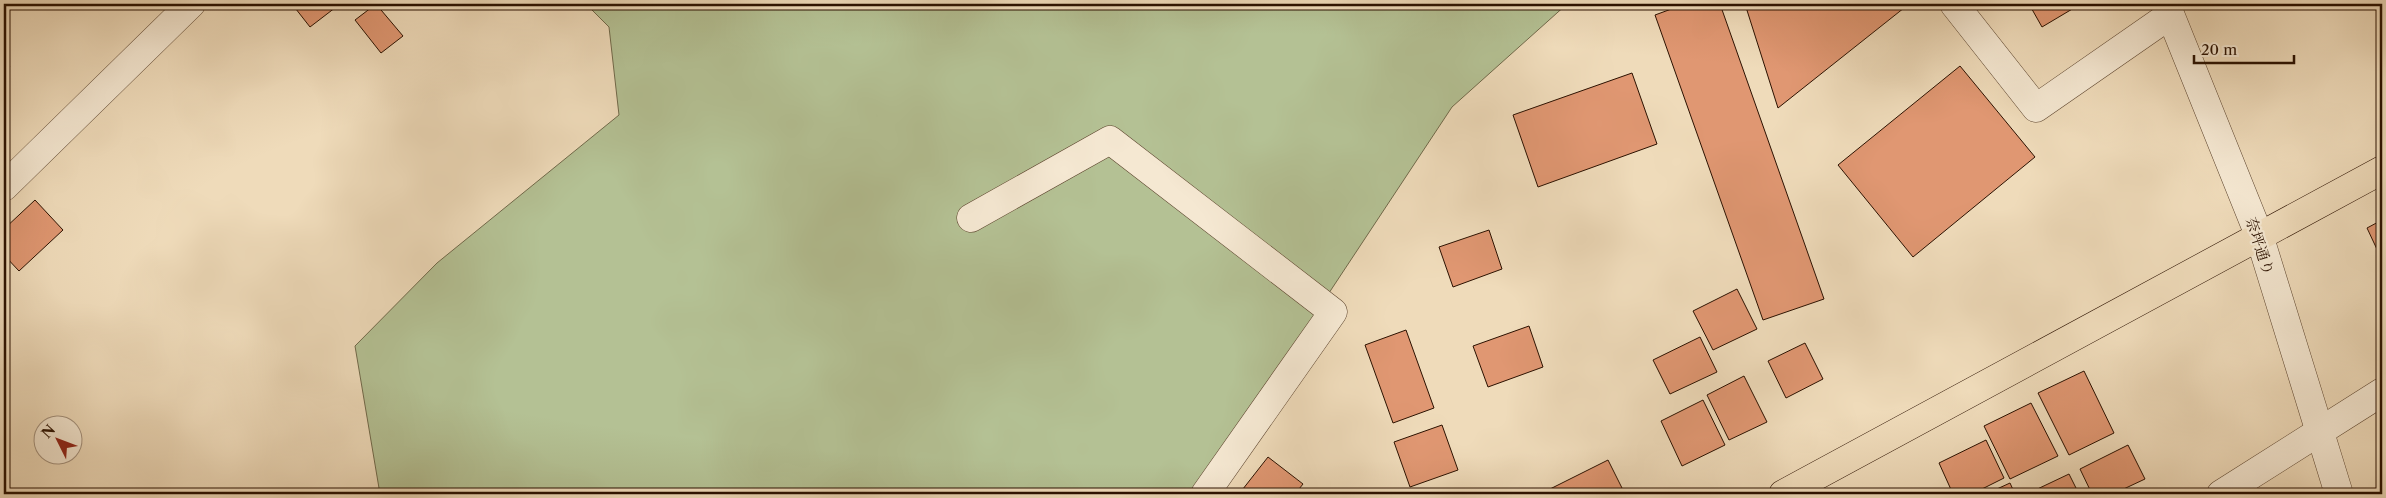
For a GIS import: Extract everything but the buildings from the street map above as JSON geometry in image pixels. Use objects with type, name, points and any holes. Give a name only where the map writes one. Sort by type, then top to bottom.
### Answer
[{"type":"main road","points":[[1783,494],[2382,170]]},
{"type":"street","points":[[4,187],[191,4]]},
{"type":"street","points":[[1954,4],[2036,108],[2168,10]]},
{"type":"street","name":"奈坪通り","points":[[2168,10],[2259,235],[2339,494]]},
{"type":"street","points":[[970,218],[1110,140],[1334,312],[1205,494]]},
{"type":"street","points":[[2221,494],[2382,392]]},
{"type":"green space","points":[[586,4],[1567,4],[1452,107],[1196,494],[380,494],[355,346],[437,263],[619,115],[609,27]]}]
